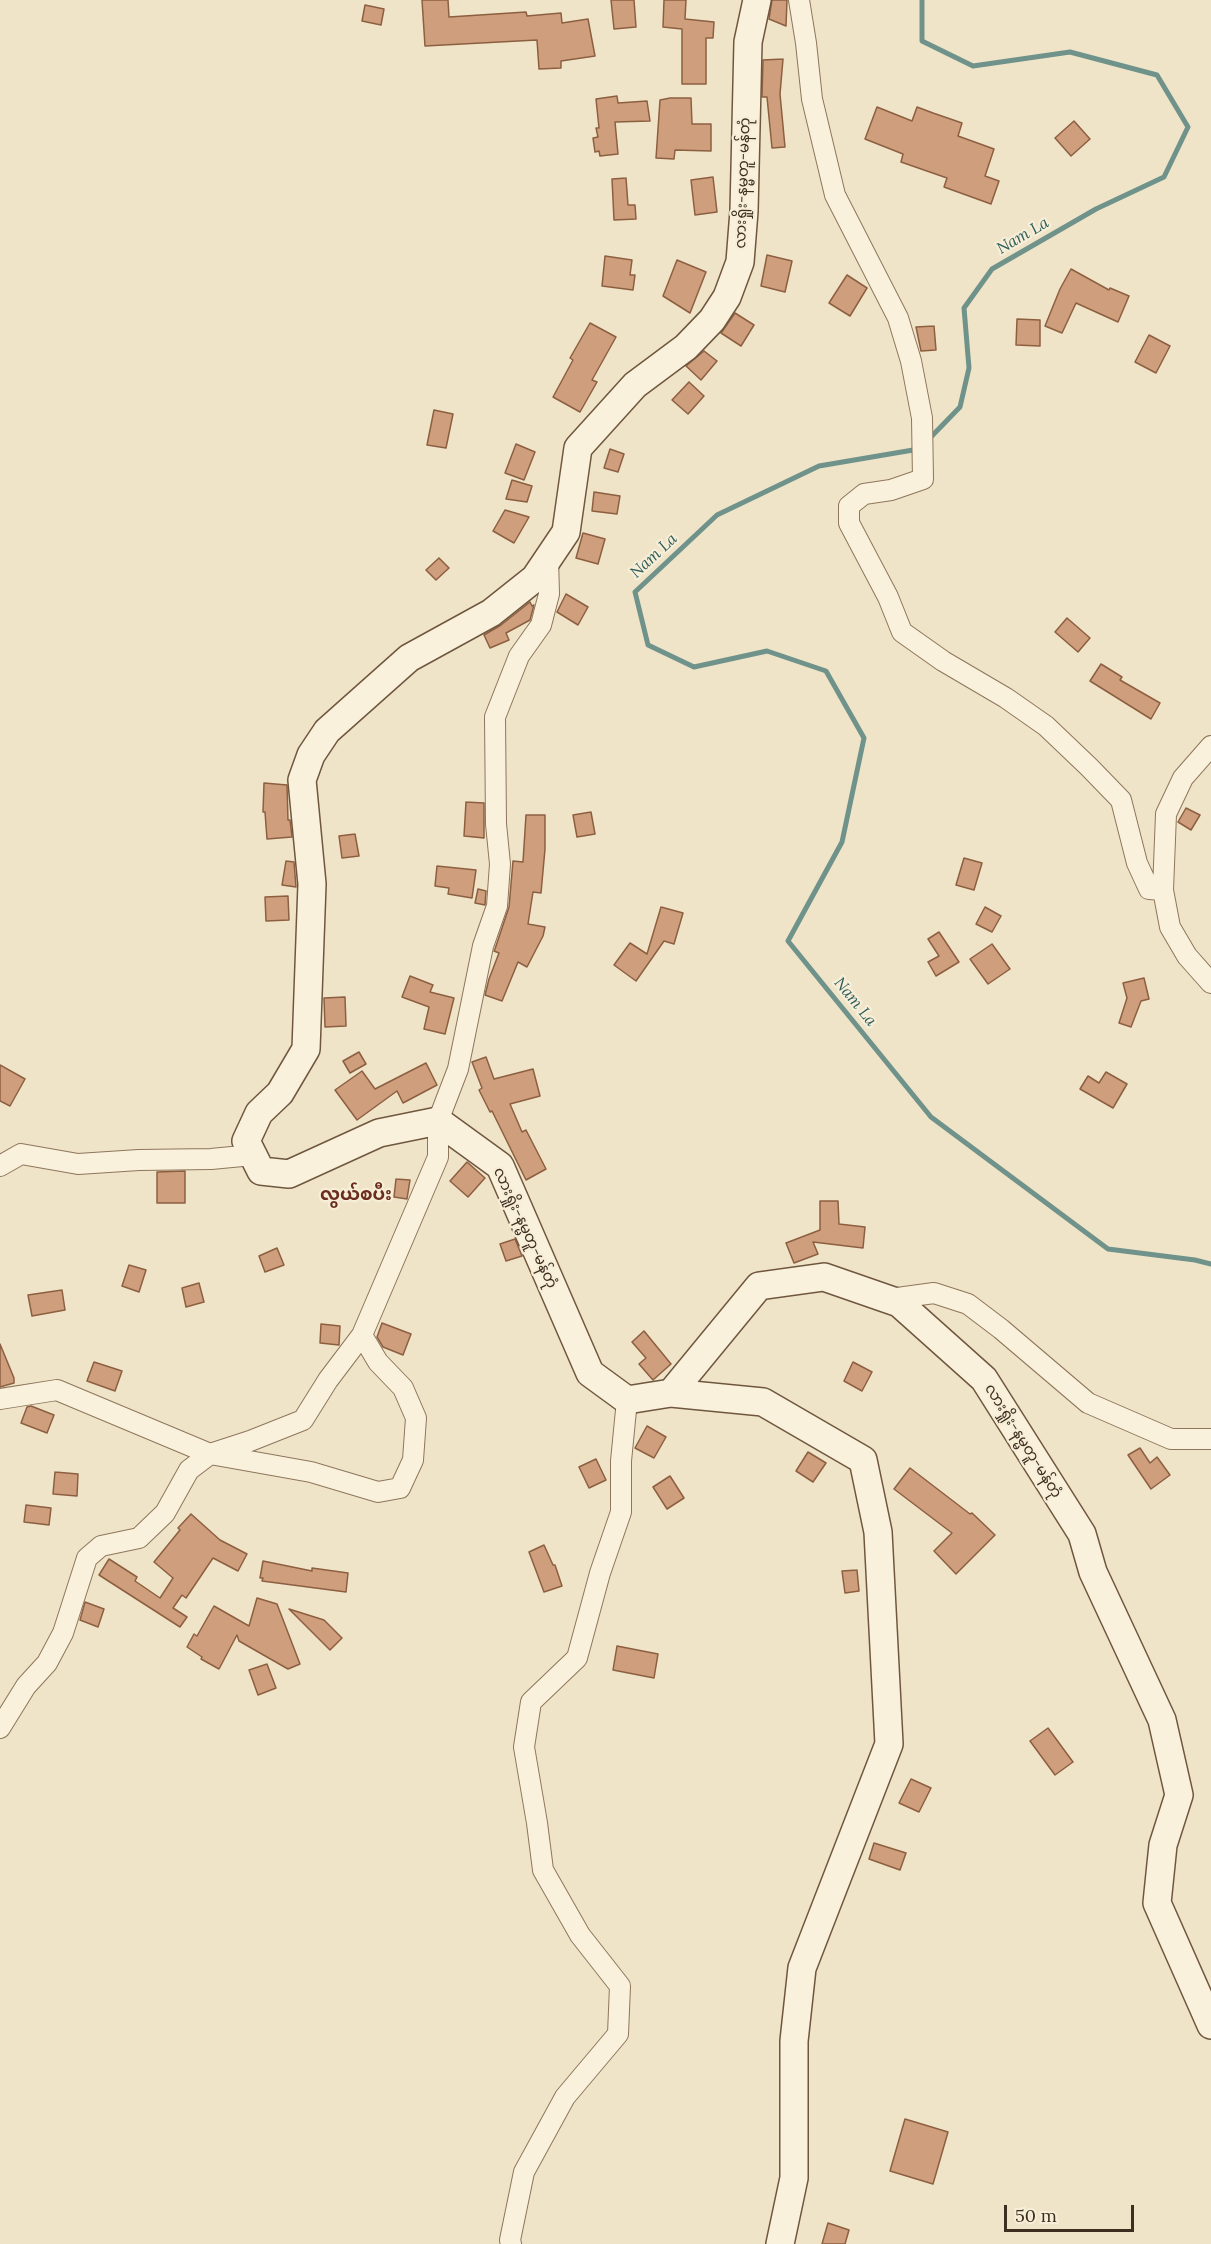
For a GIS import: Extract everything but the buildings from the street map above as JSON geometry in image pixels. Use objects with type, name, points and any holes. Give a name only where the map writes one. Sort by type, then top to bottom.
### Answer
[{"type":"main road","name":"လားရှိုး-နမ္မတူ-မန်တုံ","points":[[253,1155],[246,1141],[259,1113],[280,1093],[306,1049],[312,884],[302,780],[311,755],[327,731],[409,658],[491,613],[535,578],[566,532],[578,448],[634,385],[686,347],[712,320],[727,297],[740,261],[744,211],[748,42],[758,0]]},
{"type":"main road","name":"လားရှိုး-နမ္မတူ-မန်တုံ","points":[[438,1121],[500,1166],[590,1373],[627,1400]]},
{"type":"main road","points":[[253,1155],[261,1171],[289,1174],[379,1133],[438,1121]]},
{"type":"main road","name":"လားရှိုး-နမ္မတူ-မန်တုံ","points":[[671,1393],[759,1286],[824,1277],[899,1302],[984,1379],[1082,1534],[1093,1572],[1162,1720],[1179,1795],[1163,1845],[1157,1902],[1211,2025]]},
{"type":"main road","points":[[627,1400],[671,1393],[764,1402],[863,1460],[878,1532],[889,1744],[802,1968],[794,2041],[794,2178],[780,2244]]},
{"type":"street","points":[[799,0],[812,99],[835,195],[898,318],[911,361],[922,418],[923,479],[891,490],[864,494],[849,506],[849,523],[888,597],[902,632],[943,661],[1006,698],[1046,726],[1089,767],[1121,800],[1137,863],[1149,889],[1163,890]]},
{"type":"street","points":[[0,1728],[26,1686],[47,1663],[63,1633],[87,1558],[101,1546],[139,1538],[165,1513],[189,1470],[210,1454],[303,1420],[328,1380],[362,1335],[438,1158],[438,1121],[458,1069],[483,946],[498,906],[500,864],[496,824],[495,717],[519,656],[541,625],[549,594],[548,558]]},
{"type":"street","points":[[1211,746],[1183,778],[1166,814],[1163,890],[1170,927],[1187,956],[1211,983]]},
{"type":"street","points":[[0,1166],[21,1154],[78,1164],[211,1159],[253,1155]]},
{"type":"street","points":[[890,1299],[934,1293],[968,1304],[1088,1402],[1171,1439],[1211,1439]]},
{"type":"street","points":[[0,1399],[57,1390],[210,1454],[311,1472],[378,1492],[400,1488],[414,1460],[416,1418],[403,1388],[378,1362],[362,1335]]},
{"type":"street","points":[[511,2244],[524,2172],[565,2097],[618,2034],[620,1986],[580,1935],[543,1870],[524,1748],[531,1702],[577,1658],[600,1573],[621,1512],[621,1461],[627,1400]]},
{"type":"waterway","name":"Nam La","points":[[922,0],[922,41],[973,66],[1070,52],[1157,75],[1188,127],[1164,177],[1096,209],[992,269],[964,308],[969,368],[960,407],[928,440]]},
{"type":"waterway","name":"Nam La","points":[[919,449],[819,466],[717,515],[635,592],[648,645],[694,667],[767,651],[826,671],[864,738],[842,842],[788,941],[931,1117],[1108,1249],[1211,1264]]},
{"type":"district","name":"လွယ်စပီး","points":[[356,1195]]}]
